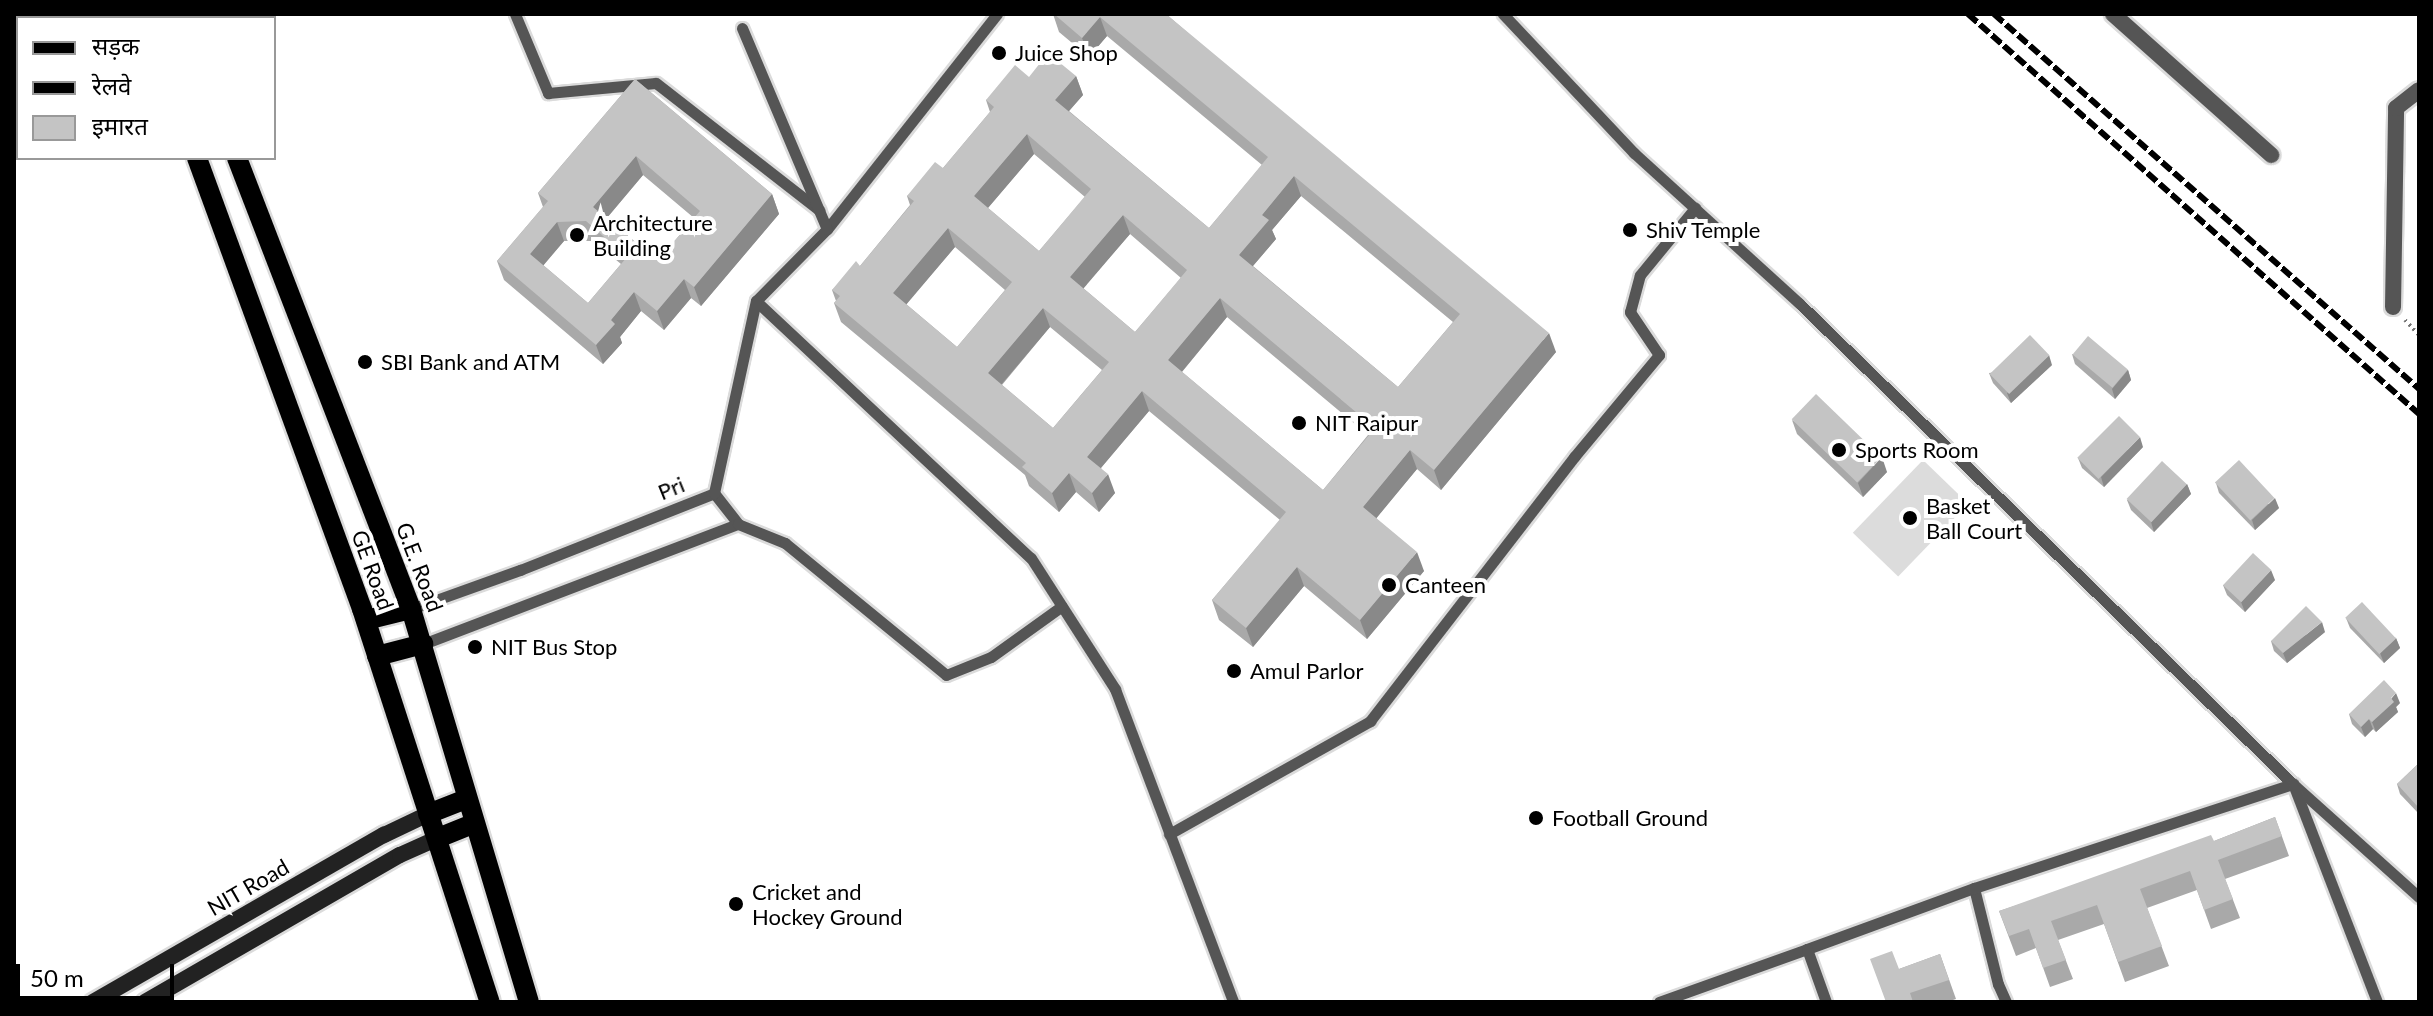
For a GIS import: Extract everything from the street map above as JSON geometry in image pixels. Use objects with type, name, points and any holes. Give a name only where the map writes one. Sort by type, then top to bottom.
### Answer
[{"type":"main road","name":"GE Road","points":[[198,160],[366,620],[490,1002]]},
{"type":"main road","name":"G.E. Road","points":[[238,160],[411,609],[473,824],[529,1002]]},
{"type":"main road","points":[[366,620],[411,609]]},
{"type":"main road","points":[[377,656],[423,644]]},
{"type":"main road","points":[[428,814],[466,799]]},
{"type":"main road","name":"NIT Road","points":[[93,1002],[384,835],[428,814]]},
{"type":"main road","points":[[145,1002],[400,855],[473,824]]},
{"type":"street","points":[[2113,14],[2271,155]]},
{"type":"street","points":[[2393,307],[2396,108],[2419,90]]},
{"type":"lane","points":[[515,14],[548,93],[656,83],[819,210]]},
{"type":"lane","points":[[997,14],[827,229],[756,301],[1031,558],[1115,689],[1233,1002]]},
{"type":"lane","points":[[1503,14],[1634,153],[1799,303],[2293,784],[2419,897]]},
{"type":"lane","points":[[742,28],[827,229]]},
{"type":"lane","points":[[1169,834],[1370,721],[1574,457],[1659,355],[1630,312],[1640,275],[1695,208]]},
{"type":"lane","name":"Pri","points":[[411,609],[460,593],[714,493],[756,301]]},
{"type":"lane","points":[[714,493],[738,524],[785,543],[946,675],[991,657],[1062,606]]},
{"type":"lane","points":[[423,644],[738,524]]},
{"type":"lane","points":[[1659,1002],[1974,888],[2293,784]]},
{"type":"lane","points":[[2293,784],[2377,1002]]},
{"type":"lane","points":[[1974,888],[1998,984],[2006,1002]]},
{"type":"lane","points":[[1807,949],[1826,1002]]},
{"type":"shaded area","name":"Basket Ball Court","points":[[1923,460],[1968,504],[1898,576],[1853,533]]},
{"type":"building","points":[[1054,14],[1166,14],[1549,333],[1434,470],[1410,450],[1363,507],[1417,552],[1360,620],[1297,567],[1246,628],[1212,600],[1286,512],[1142,391],[1087,457],[1108,474],[1092,493],[1069,473],[1052,493],[1022,467],[1026,463],[834,303],[840,296],[832,290],[856,261],[860,266],[914,201],[907,196],[935,162],[943,168],[994,107],[986,100],[1015,65],[1029,77],[1048,53],[1076,76],[1055,100],[1209,228],[1268,157],[1100,17],[1082,38]],"holes":[[[1027,134],[1091,189],[1039,251],[974,196]],[[1294,176],[1460,314],[1398,387],[1239,255],[1269,220],[1262,215]],[[1123,215],[1187,270],[1135,332],[1070,277]],[[948,228],[1012,282],[957,347],[893,293]],[[1220,298],[1375,428],[1323,490],[1168,360]],[[1043,308],[1109,362],[1053,428],[988,373]]]},
{"type":"building","name":"Architecture Building","points":[[635,79],[772,194],[694,287],[684,279],[657,311],[634,292],[611,320],[615,324],[596,345],[497,261],[548,201],[538,193]],"holes":[[[636,156],[700,211],[666,251],[646,251],[593,207]],[[586,221],[627,257],[588,303],[530,254],[557,222]]]},
{"type":"building","points":[[2030,335],[2049,355],[2009,394],[1990,374]]},
{"type":"building","points":[[2088,336],[2128,369],[2112,388],[2073,354]]},
{"type":"building","name":"Sports Room","points":[[1816,394],[1881,457],[1857,482],[1792,419]]},
{"type":"building","points":[[2119,416],[2140,437],[2098,479],[2077,458]]},
{"type":"building","points":[[2239,460],[2274,498],[2250,521],[2215,483]]},
{"type":"building","points":[[2162,461],[2187,484],[2151,522],[2127,499]]},
{"type":"building","points":[[2253,553],[2271,570],[2241,602],[2223,585]]},
{"type":"building","points":[[2362,602],[2396,639],[2379,654],[2345,618]]},
{"type":"building","points":[[2306,606],[2322,622],[2283,653],[2271,641]]},
{"type":"building","points":[[2384,680],[2396,693],[2391,698],[2394,702],[2372,722],[2369,719],[2361,727],[2349,714]]},
{"type":"building","points":[[2419,763],[2419,808],[2397,784]]},
{"type":"building","points":[[2275,817],[2282,836],[2218,860],[2233,899],[2204,910],[2190,871],[2140,889],[2162,946],[2118,962],[2097,905],[2051,921],[2066,960],[2043,968],[2029,929],[2009,936],[1999,911],[2211,835],[2214,841]]},
{"type":"building","points":[[1892,951],[1899,969],[1940,954],[1949,980],[1910,993],[1913,1002],[1886,1002],[1870,959]]},
{"type":"railway","points":[[1968,14],[2419,414]]},
{"type":"railway","points":[[1994,14],[2419,389]]},
{"type":"place","name":"Juice Shop","points":[[999,53]]},
{"type":"place","name":"Shiv Temple","points":[[1630,230]]},
{"type":"place","name":"Architecture Building","points":[[577,235]]},
{"type":"place","name":"SBI Bank and ATM","points":[[365,362]]},
{"type":"place","name":"NIT Raipur","points":[[1299,423]]},
{"type":"place","name":"Sports Room","points":[[1839,450]]},
{"type":"place","name":"Basket Ball Court","points":[[1910,518]]},
{"type":"place","name":"Canteen","points":[[1389,585]]},
{"type":"place","name":"NIT Bus Stop","points":[[475,647]]},
{"type":"place","name":"Amul Parlor","points":[[1234,671]]},
{"type":"place","name":"Football Ground","points":[[1536,818]]},
{"type":"place","name":"Cricket and Hockey Ground","points":[[736,904]]}]
